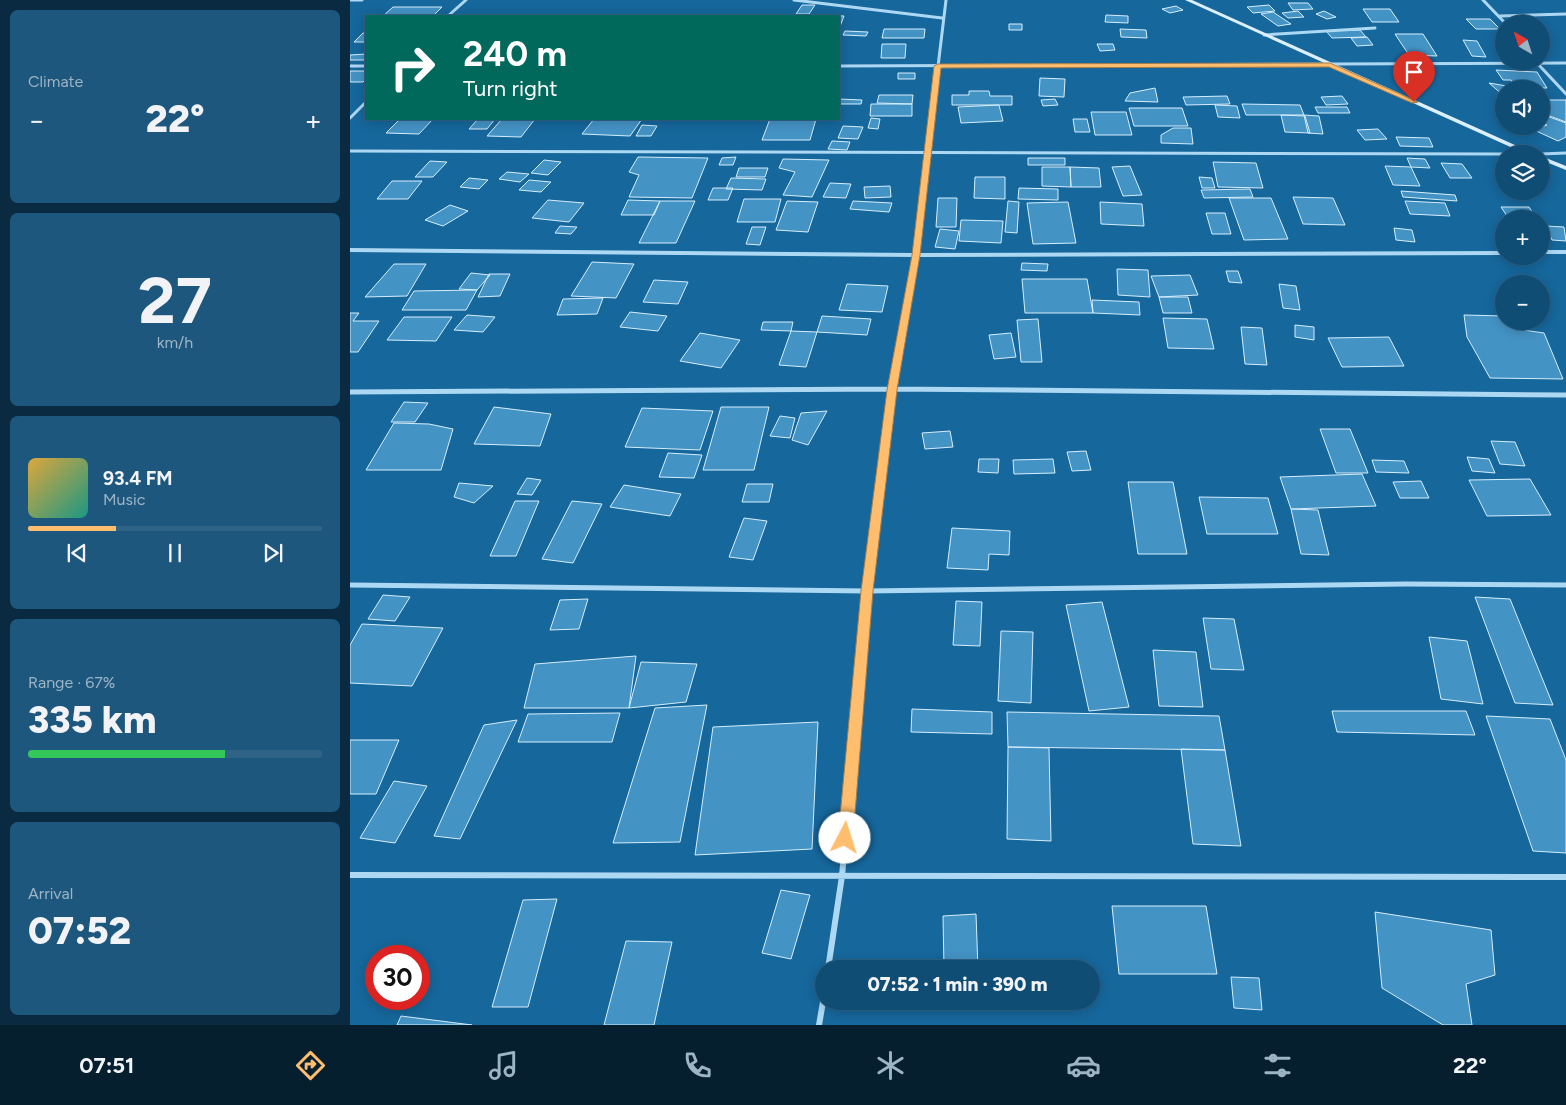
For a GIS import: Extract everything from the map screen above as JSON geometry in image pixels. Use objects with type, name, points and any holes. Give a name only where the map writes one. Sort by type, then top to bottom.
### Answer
[{"type":"street","points":[[350,0],[362,0]]},
{"type":"street","points":[[449,15],[466,0]]},
{"type":"street","points":[[794,0],[942,18]]},
{"type":"street","points":[[829,960],[842,876],[867,591],[892,390],[916,255],[942,18],[946,0]]},
{"type":"street","points":[[1188,0],[1512,145]]},
{"type":"street","points":[[1483,0],[1499,15]]},
{"type":"street","points":[[1533,15],[1566,14]]},
{"type":"street","points":[[1263,35],[1375,28]]},
{"type":"street","points":[[1550,62],[1566,63]]},
{"type":"street","points":[[840,66],[1330,65],[1495,63]]},
{"type":"street","points":[[350,66],[365,66]]},
{"type":"street","points":[[1544,70],[1566,94]]},
{"type":"street","points":[[350,118],[365,103]]},
{"type":"street","points":[[350,151],[1495,154]]},
{"type":"street","points":[[1550,155],[1566,153]]},
{"type":"street","points":[[1550,160],[1566,168]]},
{"type":"street","points":[[350,250],[916,255],[1495,252]]},
{"type":"street","points":[[1550,252],[1566,252]]},
{"type":"street","points":[[350,392],[892,390],[1566,395]]},
{"type":"street","points":[[350,585],[867,591],[1406,584],[1566,585]]},
{"type":"street","points":[[350,875],[1566,877]]},
{"type":"street","points":[[819,1025],[822,1010]]},
{"type":"building","points":[[1288,3],[1308,3],[1313,9],[1293,10]]},
{"type":"building","points":[[802,5],[815,5],[809,14],[796,14]]},
{"type":"building","points":[[1269,5],[1275,11],[1253,13],[1247,7]]},
{"type":"building","points":[[1176,6],[1183,10],[1170,13],[1162,9]]},
{"type":"building","points":[[393,7],[442,7],[434,15],[384,15]]},
{"type":"building","points":[[1363,9],[1390,9],[1399,22],[1372,22]]},
{"type":"building","points":[[1298,11],[1304,17],[1288,18],[1282,13]]},
{"type":"building","points":[[1324,11],[1336,17],[1327,19],[1316,14]]},
{"type":"building","points":[[1273,12],[1291,24],[1278,26],[1261,14]]},
{"type":"building","points":[[1106,15],[1128,16],[1128,23],[1105,22]]},
{"type":"building","points":[[840,16],[844,16],[840,26]]},
{"type":"building","points":[[1466,19],[1490,19],[1495,24],[1495,29],[1476,29]]},
{"type":"building","points":[[1009,24],[1022,24],[1022,30],[1009,30]]},
{"type":"building","points":[[884,29],[925,29],[924,38],[882,38]]},
{"type":"building","points":[[1120,29],[1146,30],[1147,38],[1121,37]]},
{"type":"building","points":[[1360,30],[1366,37],[1332,38],[1326,31]]},
{"type":"building","points":[[845,31],[868,32],[866,36],[843,35]]},
{"type":"building","points":[[363,33],[365,33],[365,42],[354,42]]},
{"type":"building","points":[[1395,34],[1423,34],[1437,56],[1409,55]]},
{"type":"building","points":[[1367,37],[1373,45],[1357,46],[1351,38]]},
{"type":"building","points":[[1463,40],[1477,41],[1486,57],[1472,56]]},
{"type":"building","points":[[882,44],[906,44],[905,58],[881,58]]},
{"type":"building","points":[[1097,44],[1113,44],[1115,50],[1100,51]]},
{"type":"building","points":[[365,54],[365,60],[350,60],[350,55]]},
{"type":"building","points":[[1496,70],[1537,72],[1542,80],[1511,80],[1503,80]]},
{"type":"building","points":[[350,71],[365,71],[365,80],[363,82],[350,82]]},
{"type":"building","points":[[898,73],[915,73],[915,79],[898,79]]},
{"type":"building","points":[[1040,78],[1065,79],[1064,97],[1039,96]]},
{"type":"building","points":[[1155,88],[1158,102],[1125,101],[1130,93]]},
{"type":"building","points":[[969,91],[989,91],[990,96],[1012,96],[1012,105],[952,105],[952,95],[969,95]]},
{"type":"building","points":[[879,95],[913,95],[912,104],[877,103]]},
{"type":"building","points":[[1227,96],[1230,104],[1186,105],[1183,97]]},
{"type":"building","points":[[1342,96],[1348,104],[1326,105],[1321,97]]},
{"type":"building","points":[[840,99],[862,100],[861,104],[840,104]]},
{"type":"building","points":[[1055,99],[1058,105],[1043,106],[1041,100]]},
{"type":"building","points":[[1550,100],[1566,100],[1566,122],[1550,116]]},
{"type":"building","points":[[871,104],[912,104],[912,116],[870,116]]},
{"type":"building","points":[[1242,104],[1300,105],[1304,115],[1246,115]]},
{"type":"building","points":[[999,105],[1003,121],[961,123],[958,107]]},
{"type":"building","points":[[1215,105],[1237,106],[1240,118],[1218,117]]},
{"type":"building","points":[[1315,107],[1347,107],[1350,113],[1318,113]]},
{"type":"building","points":[[1129,108],[1182,108],[1188,126],[1134,126]]},
{"type":"building","points":[[1091,112],[1126,112],[1132,135],[1095,135]]},
{"type":"building","points":[[1281,115],[1305,116],[1310,133],[1285,132]]},
{"type":"building","points":[[1304,115],[1319,116],[1323,134],[1308,133]]},
{"type":"building","points":[[1550,117],[1566,123],[1566,137],[1558,141],[1545,135],[1550,135]]},
{"type":"building","points":[[871,118],[880,119],[878,129],[868,128]]},
{"type":"building","points":[[1073,119],[1087,119],[1090,132],[1075,132]]},
{"type":"building","points":[[399,120],[432,120],[419,134],[386,133]]},
{"type":"building","points":[[477,120],[494,120],[487,129],[469,129]]},
{"type":"building","points":[[501,120],[534,120],[521,137],[487,136]]},
{"type":"building","points":[[593,120],[641,120],[630,136],[582,134]]},
{"type":"building","points":[[770,120],[816,120],[810,140],[762,140]]},
{"type":"building","points":[[642,125],[657,126],[651,136],[636,136]]},
{"type":"building","points":[[843,126],[863,127],[858,139],[838,138]]},
{"type":"building","points":[[1173,128],[1191,128],[1193,144],[1161,143],[1161,135]]},
{"type":"building","points":[[1378,129],[1387,139],[1365,140],[1357,130]]},
{"type":"building","points":[[1396,137],[1429,138],[1433,147],[1400,146]]},
{"type":"building","points":[[832,141],[850,142],[847,150],[828,149]]},
{"type":"building","points":[[638,157],[708,158],[692,198],[629,197],[639,175],[629,172]]},
{"type":"building","points":[[736,157],[733,165],[719,165],[722,158]]},
{"type":"building","points":[[1028,158],[1065,158],[1065,165],[1028,165]]},
{"type":"building","points":[[1407,158],[1425,159],[1430,168],[1411,167]]},
{"type":"building","points":[[783,159],[829,160],[812,197],[783,195],[795,172],[779,168]]},
{"type":"building","points":[[544,160],[561,162],[548,175],[531,173]]},
{"type":"building","points":[[430,161],[447,162],[433,177],[415,177]]},
{"type":"building","points":[[1213,162],[1256,163],[1263,188],[1218,187]]},
{"type":"building","points":[[1441,163],[1462,164],[1472,178],[1450,178]]},
{"type":"building","points":[[1130,166],[1142,195],[1123,196],[1112,167]]},
{"type":"building","points":[[1385,166],[1411,167],[1420,186],[1393,185]]},
{"type":"building","points":[[1042,167],[1070,167],[1071,187],[1042,186]]},
{"type":"building","points":[[1070,167],[1099,168],[1101,187],[1071,187]]},
{"type":"building","points":[[739,168],[768,168],[765,177],[736,177]]},
{"type":"building","points":[[507,172],[529,174],[520,182],[499,179]]},
{"type":"building","points":[[975,177],[1005,177],[1005,199],[974,198]]},
{"type":"building","points":[[1199,177],[1212,178],[1215,188],[1202,188]]},
{"type":"building","points":[[469,178],[488,180],[479,189],[460,187]]},
{"type":"building","points":[[731,178],[766,179],[762,190],[726,189]]},
{"type":"building","points":[[529,180],[551,182],[541,192],[519,190]]},
{"type":"building","points":[[392,181],[422,181],[408,199],[377,199]]},
{"type":"building","points":[[830,183],[851,184],[846,198],[823,197]]},
{"type":"building","points":[[890,186],[891,197],[865,198],[864,187]]},
{"type":"building","points":[[713,188],[733,188],[728,200],[708,200]]},
{"type":"building","points":[[1019,188],[1058,189],[1058,200],[1018,199]]},
{"type":"building","points":[[1250,189],[1253,197],[1204,198],[1201,190]]},
{"type":"building","points":[[1401,191],[1455,195],[1457,201],[1403,197]]},
{"type":"building","points":[[1293,197],[1333,198],[1345,225],[1303,224]]},
{"type":"building","points":[[938,198],[957,198],[956,227],[936,227]]},
{"type":"building","points":[[1229,198],[1271,198],[1288,239],[1244,240]]},
{"type":"building","points":[[744,199],[781,199],[775,222],[737,222]]},
{"type":"building","points":[[548,200],[584,203],[569,222],[532,218]]},
{"type":"building","points":[[628,200],[660,201],[654,215],[621,215]]},
{"type":"building","points":[[660,201],[695,201],[676,243],[639,243]]},
{"type":"building","points":[[787,201],[818,202],[808,232],[776,230]]},
{"type":"building","points":[[853,201],[892,203],[889,212],[850,209]]},
{"type":"building","points":[[1008,201],[1019,202],[1017,233],[1005,232]]},
{"type":"building","points":[[1405,201],[1445,203],[1450,216],[1410,214]]},
{"type":"building","points":[[1068,202],[1076,243],[1033,244],[1027,203]]},
{"type":"building","points":[[1100,202],[1142,204],[1144,226],[1101,224]]},
{"type":"building","points":[[450,205],[468,211],[443,226],[425,220]]},
{"type":"building","points":[[1501,207],[1529,207],[1531,210],[1503,210]]},
{"type":"building","points":[[1206,213],[1225,213],[1231,234],[1212,234]]},
{"type":"building","points":[[961,220],[1003,221],[1001,243],[959,241]]},
{"type":"building","points":[[560,226],[577,227],[571,234],[555,233]]},
{"type":"building","points":[[1550,226],[1564,227],[1566,241],[1552,240]]},
{"type":"building","points":[[752,227],[766,227],[760,245],[746,244]]},
{"type":"building","points":[[1394,228],[1412,230],[1415,242],[1396,240]]},
{"type":"building","points":[[940,229],[959,231],[955,249],[935,247]]},
{"type":"building","points":[[592,262],[634,264],[616,298],[571,296]]},
{"type":"building","points":[[1022,263],[1048,264],[1047,271],[1021,270]]},
{"type":"building","points":[[394,264],[426,264],[407,296],[365,297]]},
{"type":"building","points":[[1117,269],[1148,270],[1150,297],[1118,295]]},
{"type":"building","points":[[1226,271],[1238,271],[1242,283],[1229,282]]},
{"type":"building","points":[[471,273],[490,275],[477,290],[459,289]]},
{"type":"building","points":[[489,274],[510,274],[500,296],[478,297]]},
{"type":"building","points":[[1190,275],[1198,295],[1159,297],[1151,276]]},
{"type":"building","points":[[1022,279],[1087,279],[1093,313],[1025,313]]},
{"type":"building","points":[[654,280],[688,282],[678,304],[643,302]]},
{"type":"building","points":[[847,284],[888,286],[882,312],[839,310]]},
{"type":"building","points":[[1279,284],[1296,286],[1300,310],[1283,308]]},
{"type":"building","points":[[477,290],[466,310],[402,310],[414,291]]},
{"type":"building","points":[[1159,297],[1188,297],[1192,313],[1163,313]]},
{"type":"building","points":[[603,298],[597,314],[557,315],[563,299]]},
{"type":"building","points":[[1092,300],[1139,302],[1140,315],[1093,313]]},
{"type":"building","points":[[630,312],[667,316],[658,331],[620,327]]},
{"type":"building","points":[[350,313],[359,313],[353,321],[379,321],[358,352],[350,352]]},
{"type":"building","points":[[467,315],[495,317],[483,332],[454,330]]},
{"type":"building","points":[[1464,315],[1495,316],[1495,330],[1523,330],[1544,333],[1563,379],[1490,378],[1467,337]]},
{"type":"building","points":[[822,316],[871,319],[867,335],[817,332]]},
{"type":"building","points":[[404,317],[452,317],[436,341],[387,340]]},
{"type":"building","points":[[1163,318],[1207,319],[1214,349],[1168,348]]},
{"type":"building","points":[[1038,319],[1042,362],[1021,362],[1017,320]]},
{"type":"building","points":[[763,322],[793,322],[791,331],[761,330]]},
{"type":"building","points":[[1295,325],[1314,327],[1314,340],[1295,337]]},
{"type":"building","points":[[1241,327],[1262,328],[1267,365],[1245,364]]},
{"type":"building","points":[[791,331],[817,332],[806,367],[779,365]]},
{"type":"building","points":[[700,333],[740,340],[721,368],[680,361]]},
{"type":"building","points":[[1011,333],[1016,357],[994,359],[989,335]]},
{"type":"building","points":[[1389,337],[1404,366],[1342,367],[1328,338]]},
{"type":"building","points":[[404,402],[428,403],[415,422],[391,422]]},
{"type":"building","points":[[494,407],[551,414],[540,446],[474,444]]},
{"type":"building","points":[[721,407],[769,407],[754,470],[703,470]]},
{"type":"building","points":[[642,408],[713,411],[700,450],[625,447]]},
{"type":"building","points":[[827,411],[808,445],[792,440],[801,413]]},
{"type":"building","points":[[780,416],[795,418],[790,438],[770,436]]},
{"type":"building","points":[[394,423],[429,424],[453,429],[441,470],[366,470]]},
{"type":"building","points":[[1320,429],[1350,429],[1368,473],[1336,473]]},
{"type":"building","points":[[950,431],[953,447],[925,449],[922,433]]},
{"type":"building","points":[[1491,441],[1515,442],[1525,466],[1500,464]]},
{"type":"building","points":[[1086,451],[1091,470],[1072,471],[1067,452]]},
{"type":"building","points":[[668,453],[702,455],[694,478],[659,477]]},
{"type":"building","points":[[1467,457],[1489,459],[1495,473],[1472,471]]},
{"type":"building","points":[[979,459],[999,459],[998,473],[978,472]]},
{"type":"building","points":[[1053,459],[1055,473],[1014,474],[1013,460]]},
{"type":"building","points":[[1372,460],[1404,461],[1409,473],[1376,472]]},
{"type":"building","points":[[1362,474],[1376,506],[1291,509],[1280,477]]},
{"type":"building","points":[[527,478],[541,480],[532,495],[517,494]]},
{"type":"building","points":[[1530,479],[1551,515],[1487,516],[1469,480]]},
{"type":"building","points":[[1421,481],[1429,498],[1400,498],[1393,482]]},
{"type":"building","points":[[1128,482],[1173,482],[1187,554],[1138,554]]},
{"type":"building","points":[[459,483],[493,486],[474,503],[454,497]]},
{"type":"building","points":[[747,484],[773,484],[769,502],[742,502]]},
{"type":"building","points":[[624,485],[681,494],[670,516],[610,507]]},
{"type":"building","points":[[1199,497],[1268,498],[1278,534],[1207,534]]},
{"type":"building","points":[[515,501],[539,501],[516,556],[490,556]]},
{"type":"building","points":[[572,501],[602,504],[573,563],[542,559]]},
{"type":"building","points":[[1291,509],[1318,510],[1329,555],[1301,554]]},
{"type":"building","points":[[744,518],[767,521],[753,560],[729,557]]},
{"type":"building","points":[[952,528],[1010,531],[1009,555],[989,554],[988,570],[947,568]]},
{"type":"building","points":[[383,595],[410,597],[395,621],[368,619]]},
{"type":"building","points":[[1475,597],[1510,599],[1553,705],[1515,703]]},
{"type":"building","points":[[588,599],[579,629],[550,630],[560,600]]},
{"type":"building","points":[[956,601],[982,602],[980,646],[953,645]]},
{"type":"building","points":[[1102,602],[1129,707],[1089,711],[1066,605]]},
{"type":"building","points":[[1203,618],[1234,619],[1244,670],[1211,669]]},
{"type":"building","points":[[362,624],[443,628],[412,686],[350,683],[350,645]]},
{"type":"building","points":[[1001,631],[1033,632],[1031,703],[998,701]]},
{"type":"building","points":[[1429,637],[1467,641],[1483,704],[1441,699]]},
{"type":"building","points":[[1153,650],[1196,652],[1203,707],[1159,706]]},
{"type":"building","points":[[636,656],[629,708],[524,708],[535,664]]},
{"type":"building","points":[[641,662],[697,664],[686,702],[629,708]]},
{"type":"building","points":[[707,705],[680,842],[613,843],[655,708]]},
{"type":"building","points":[[912,709],[992,712],[992,734],[911,732]]},
{"type":"building","points":[[1332,711],[1466,711],[1475,735],[1337,732]]},
{"type":"building","points":[[1007,712],[1219,716],[1225,750],[1008,747]]},
{"type":"building","points":[[620,713],[612,742],[518,742],[528,714]]},
{"type":"building","points":[[1486,716],[1550,719],[1566,760],[1566,853],[1533,851]]},
{"type":"building","points":[[517,720],[460,839],[434,836],[484,725]]},
{"type":"building","points":[[818,722],[812,849],[695,855],[713,727]]},
{"type":"building","points":[[350,740],[399,740],[376,794],[350,794]]},
{"type":"building","points":[[1008,747],[1049,748],[1051,841],[1007,839]]},
{"type":"building","points":[[1181,749],[1225,750],[1241,846],[1193,844]]},
{"type":"building","points":[[394,781],[427,786],[395,843],[360,838]]},
{"type":"building","points":[[781,890],[810,895],[791,959],[762,953]]},
{"type":"building","points":[[557,899],[528,1007],[492,1007],[523,900]]},
{"type":"building","points":[[1112,906],[1206,906],[1217,974],[1119,974]]},
{"type":"building","points":[[1375,912],[1491,930],[1495,975],[1466,984],[1472,1025],[1443,1025],[1382,988]]},
{"type":"building","points":[[976,914],[978,960],[944,960],[943,916]]},
{"type":"building","points":[[626,941],[672,942],[654,1025],[604,1025]]},
{"type":"building","points":[[1231,977],[1259,978],[1262,1010],[1234,1008]]},
{"type":"building","points":[[401,1016],[472,1025],[397,1025]]},
{"type":"route","points":[[845,838],[867,591],[892,390],[916,255],[938,66],[1330,65],[1414,102]]}]
